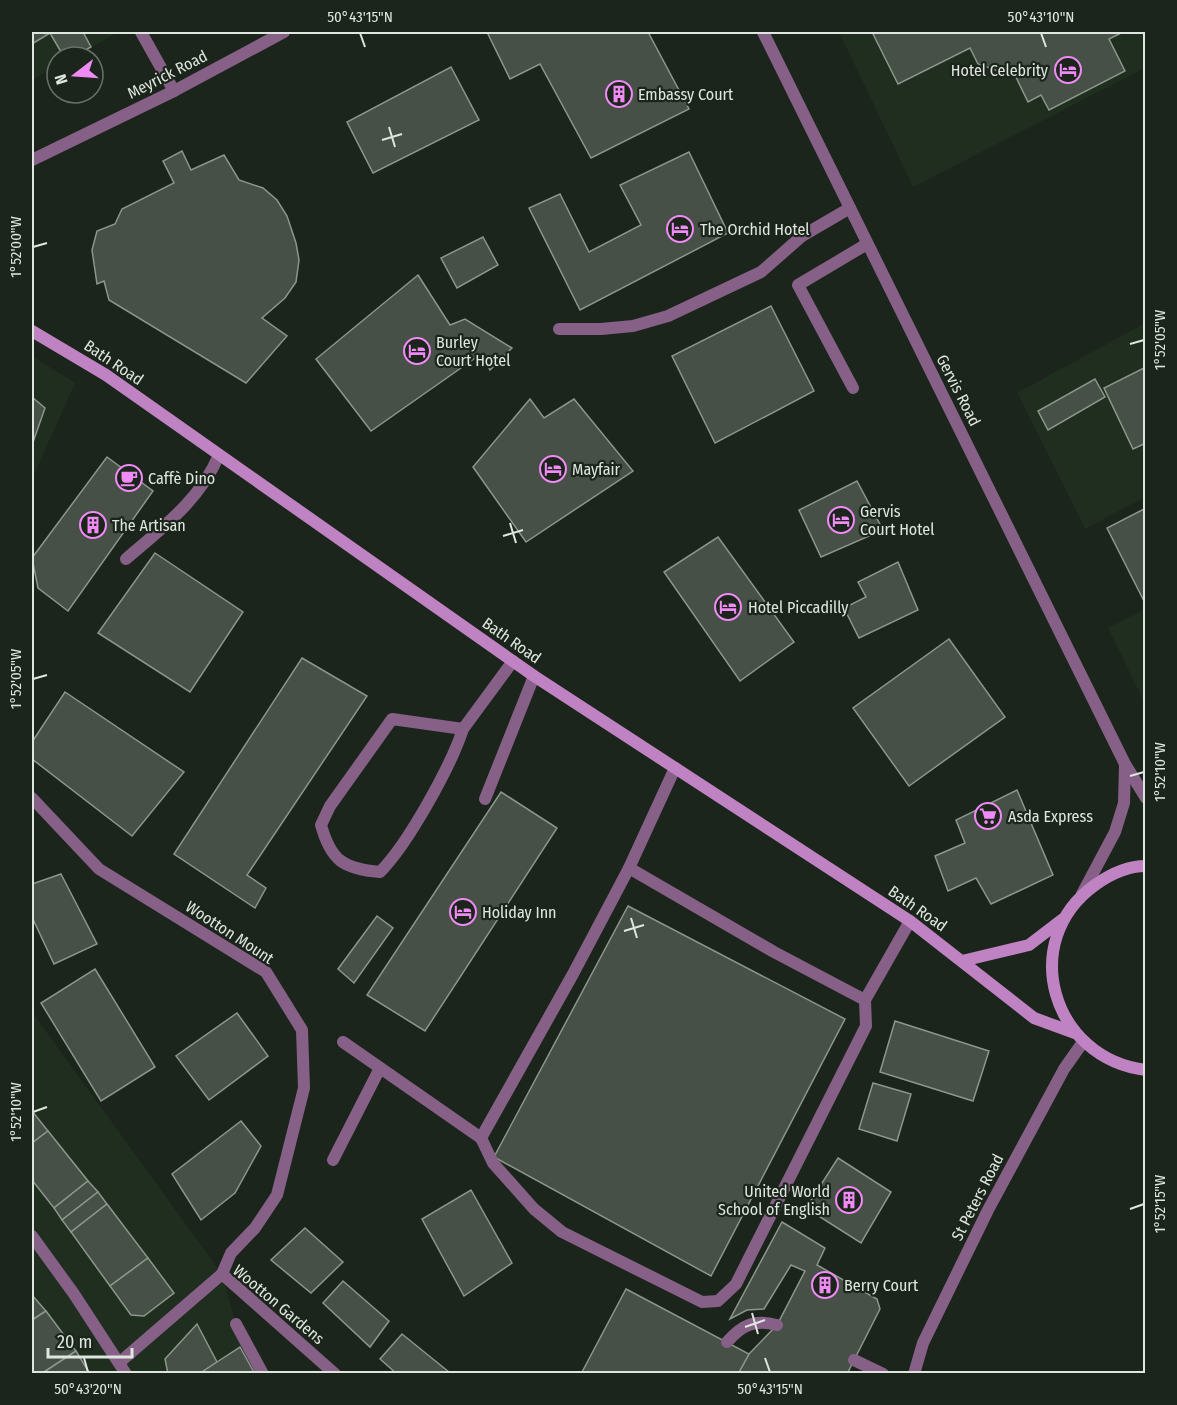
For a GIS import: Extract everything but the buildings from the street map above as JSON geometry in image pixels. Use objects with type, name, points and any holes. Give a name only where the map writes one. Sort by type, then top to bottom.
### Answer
[{"type":"main road","name":"Bath Road","points":[[32,319],[49,339]]},
{"type":"main road","name":"Bath Road","points":[[32,331],[49,339],[106,375],[534,676],[910,921],[1034,1018],[1079,1038]]},
{"type":"main road","points":[[1146,866],[1108,875],[1082,894],[1064,919],[1054,947],[1052,977],[1059,1007],[1079,1038],[1105,1058],[1130,1068],[1146,1070]]},
{"type":"main road","points":[[962,961],[1029,945],[1064,919]]},
{"type":"street","points":[[141,32],[174,91]]},
{"type":"street","name":"Meyrick Road","points":[[32,160],[174,91],[284,32]]},
{"type":"street","name":"Gervis Road","points":[[763,32],[1125,764],[1146,798]]},
{"type":"street","points":[[559,329],[622,327],[668,316],[760,272],[802,236],[850,208]]},
{"type":"street","points":[[853,388],[798,285],[867,244]]},
{"type":"street","points":[[126,559],[186,507],[209,479],[219,455]]},
{"type":"street","points":[[463,729],[392,719],[330,806],[321,825],[327,845],[338,858],[356,870],[380,872],[395,857],[456,751],[463,729],[513,661]]},
{"type":"street","points":[[485,799],[534,676]]},
{"type":"street","name":"Gervis Road","points":[[1082,894],[1115,832],[1124,803],[1125,764]]},
{"type":"street","points":[[481,1138],[573,975],[629,868],[675,768]]},
{"type":"street","name":"Wootton Mount","points":[[32,798],[99,869],[266,972],[302,1030],[304,1088],[277,1195],[255,1228],[231,1253],[222,1274]]},
{"type":"street","points":[[629,868],[774,952],[865,1000]]},
{"type":"street","points":[[343,1042],[481,1138],[493,1163],[534,1209],[562,1232],[702,1302],[718,1301],[736,1284],[866,1026],[865,1000],[910,921]]},
{"type":"street","name":"St Peters Road","points":[[914,1374],[923,1343],[988,1210],[1079,1038]]},
{"type":"street","points":[[333,1160],[380,1068]]},
{"type":"street","points":[[32,1236],[123,1368]]},
{"type":"street","name":"Wootton Gardens","points":[[123,1368],[222,1274],[335,1374]]},
{"type":"street","points":[[727,1342],[739,1329],[751,1323],[777,1325]]},
{"type":"street","points":[[236,1324],[263,1374]]},
{"type":"street","points":[[854,1360],[883,1374]]},
{"type":"shaded area","points":[[32,32],[119,32],[95,45],[45,45],[45,73],[32,80]]},
{"type":"shaded area","points":[[839,32],[1145,32],[1145,68],[913,187]]},
{"type":"shaded area","points":[[1145,323],[1145,497],[1085,529],[1017,393]]},
{"type":"shaded area","points":[[32,356],[75,383],[32,479]]},
{"type":"shaded area","points":[[1145,609],[1145,704],[1108,628]]},
{"type":"shaded area","points":[[32,1012],[222,1274],[236,1324],[263,1373],[32,1373]]},
{"type":"place","name":"Hotel Celebrity","points":[[1068,70]]},
{"type":"place","name":"Embassy Court","points":[[619,94]]},
{"type":"place","name":"The Orchid Hotel","points":[[680,229]]},
{"type":"place","name":"Burley Court Hotel","points":[[417,351]]},
{"type":"place","name":"Mayfair","points":[[553,469]]},
{"type":"place","name":"Caffè Dino","points":[[129,478]]},
{"type":"place","name":"Gervis Court Hotel","points":[[841,520]]},
{"type":"place","name":"The Artisan","points":[[93,525]]},
{"type":"place","name":"Hotel Piccadilly","points":[[728,607]]},
{"type":"place","name":"Asda Express","points":[[988,816]]},
{"type":"place","name":"Holiday Inn","points":[[463,912]]},
{"type":"place","name":"United World School of English","points":[[849,1200]]},
{"type":"place","name":"Berry Court","points":[[825,1285]]}]
